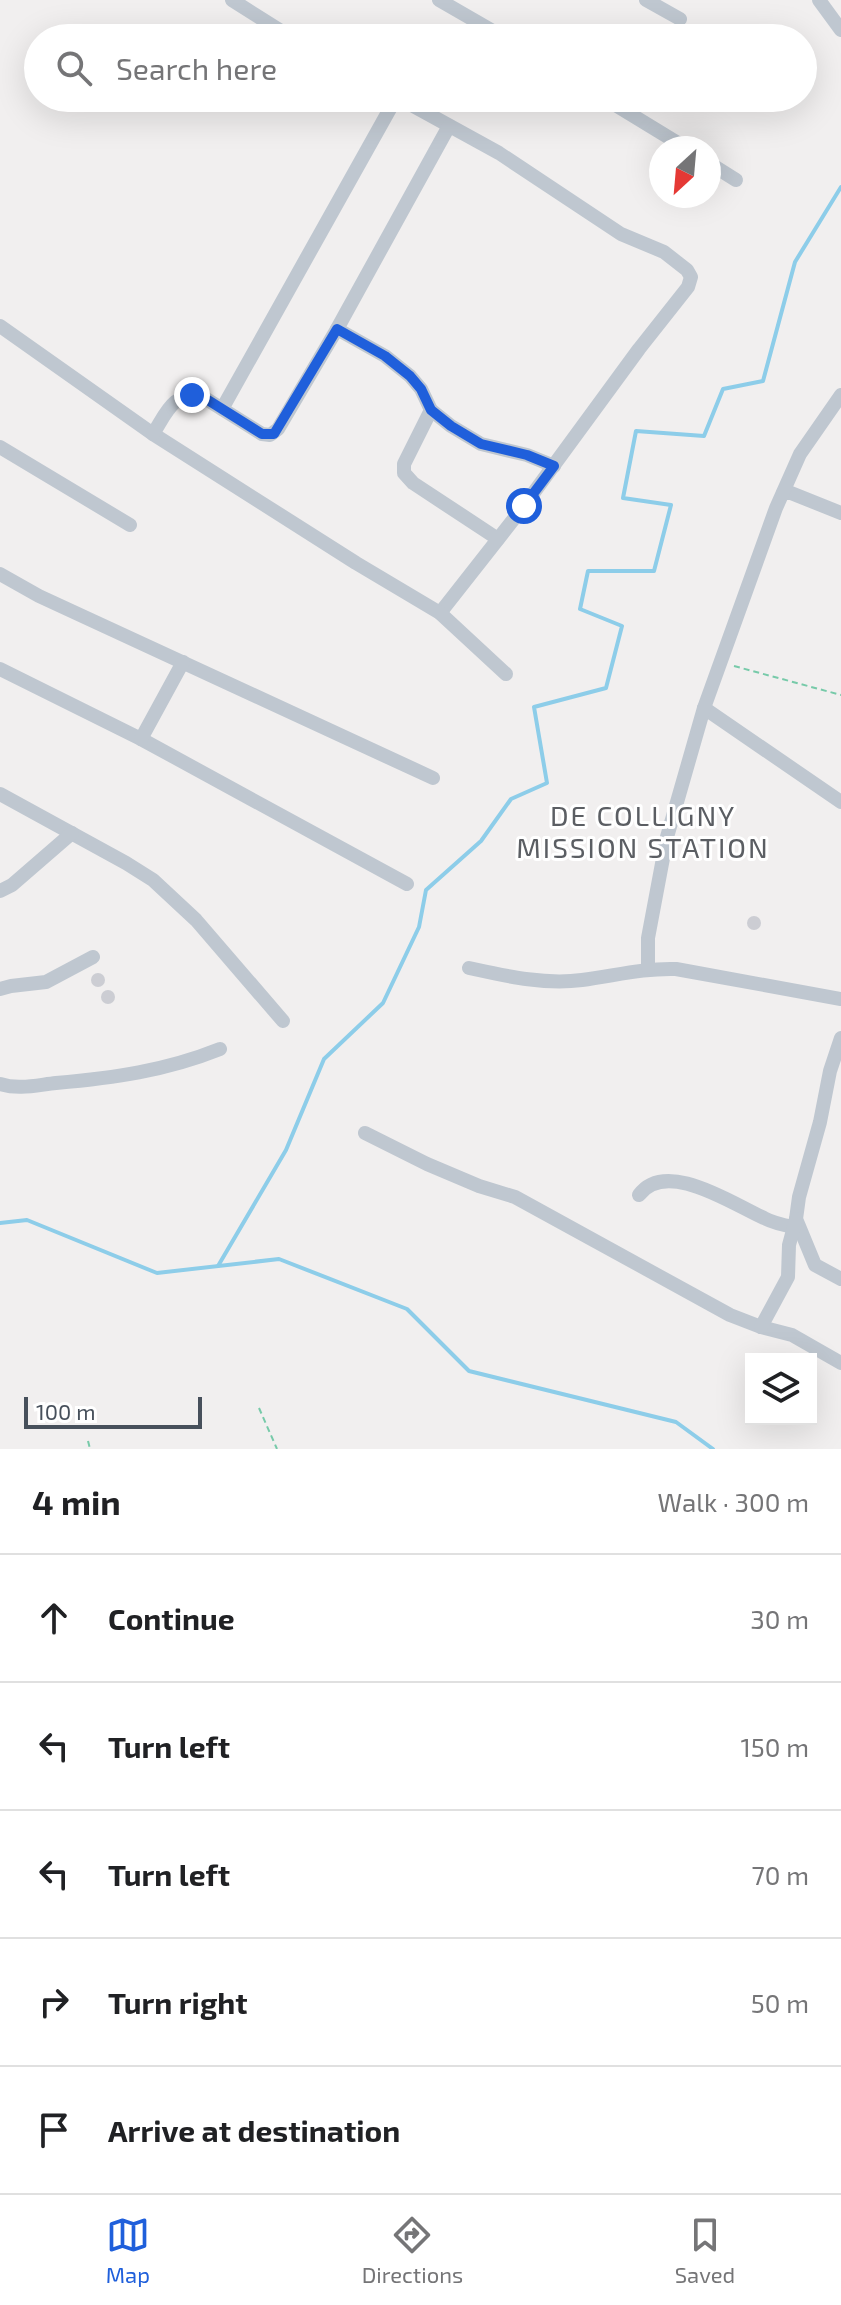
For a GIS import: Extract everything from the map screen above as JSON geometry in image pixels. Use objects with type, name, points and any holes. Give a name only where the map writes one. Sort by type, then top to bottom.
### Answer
[{"type":"street","points":[[232,0],[270,24]]},
{"type":"street","points":[[439,0],[481,24]]},
{"type":"street","points":[[646,0],[680,19]]},
{"type":"street","points":[[819,0],[841,30]]},
{"type":"street","points":[[222,409],[390,112]]},
{"type":"street","points":[[424,112],[499,153],[621,234],[674,258],[690,275],[688,287],[440,613]]},
{"type":"street","points":[[627,112],[666,136]]},
{"type":"street","points":[[153,434],[174,402],[192,395],[203,397],[262,434],[274,434],[337,329],[449,126]]},
{"type":"street","points":[[721,171],[736,180]]},
{"type":"street","points":[[0,326],[153,434],[440,613],[506,674]]},
{"type":"street","points":[[337,329],[385,356],[410,376],[421,389],[431,410],[472,440],[554,466]]},
{"type":"street","points":[[648,968],[648,938],[667,837],[704,708],[800,454],[841,395]]},
{"type":"street","points":[[431,410],[404,464],[404,473],[413,483],[498,539]]},
{"type":"street","points":[[0,447],[130,525]]},
{"type":"street","points":[[783,493],[791,493],[841,513]]},
{"type":"street","points":[[0,574],[39,596],[433,778]]},
{"type":"street","points":[[141,739],[183,662]]},
{"type":"street","points":[[0,669],[141,739],[407,884]]},
{"type":"street","points":[[704,708],[841,802]]},
{"type":"street","points":[[0,794],[126,863],[163,889],[196,920],[283,1021]]},
{"type":"street","points":[[0,891],[12,885],[72,833]]},
{"type":"street","points":[[0,989],[46,982],[93,957]]},
{"type":"street","points":[[469,968],[531,980],[554,981],[580,980],[648,968],[676,969],[841,999]]},
{"type":"street","points":[[761,1327],[788,1277],[789,1245],[799,1197],[841,1038]]},
{"type":"street","points":[[0,1084],[11,1087],[107,1079],[173,1066],[220,1049]]},
{"type":"street","points":[[365,1133],[427,1164],[515,1197],[730,1315],[792,1335],[841,1363]]},
{"type":"street","points":[[639,1195],[654,1183],[688,1185],[712,1191],[770,1221],[795,1223]]},
{"type":"street","points":[[795,1223],[815,1265],[841,1279]]},
{"type":"path","points":[[721,663],[841,695]]},
{"type":"path","points":[[259,1408],[277,1449]]},
{"type":"path","points":[[88,1441],[90,1449]]},
{"type":"building","points":[[754,916],[761,923],[754,930],[747,923]]},
{"type":"building","points":[[98,973],[105,980],[98,987],[91,980]]},
{"type":"building","points":[[108,990],[115,997],[108,1004],[101,997]]},
{"type":"waterway","points":[[218,1266],[286,1150],[324,1059],[383,1003],[419,927],[426,890],[481,841],[511,799],[547,783],[534,707],[606,688],[622,626],[580,609],[588,571],[654,571],[671,505],[623,498],[636,431],[704,436],[723,389],[763,381],[795,262],[841,187]]},
{"type":"waterway","points":[[0,1223],[27,1220],[157,1273],[279,1259],[407,1309],[469,1371],[676,1422],[713,1449]]},
{"type":"district","name":"DE COLLIGNY MISSION STATION","points":[[643,832]]},
{"type":"route","points":[[192,395],[203,397],[266,436],[274,434],[337,329],[385,356],[410,376],[421,389],[431,410],[472,440],[503,447],[554,466],[524,506]]}]
